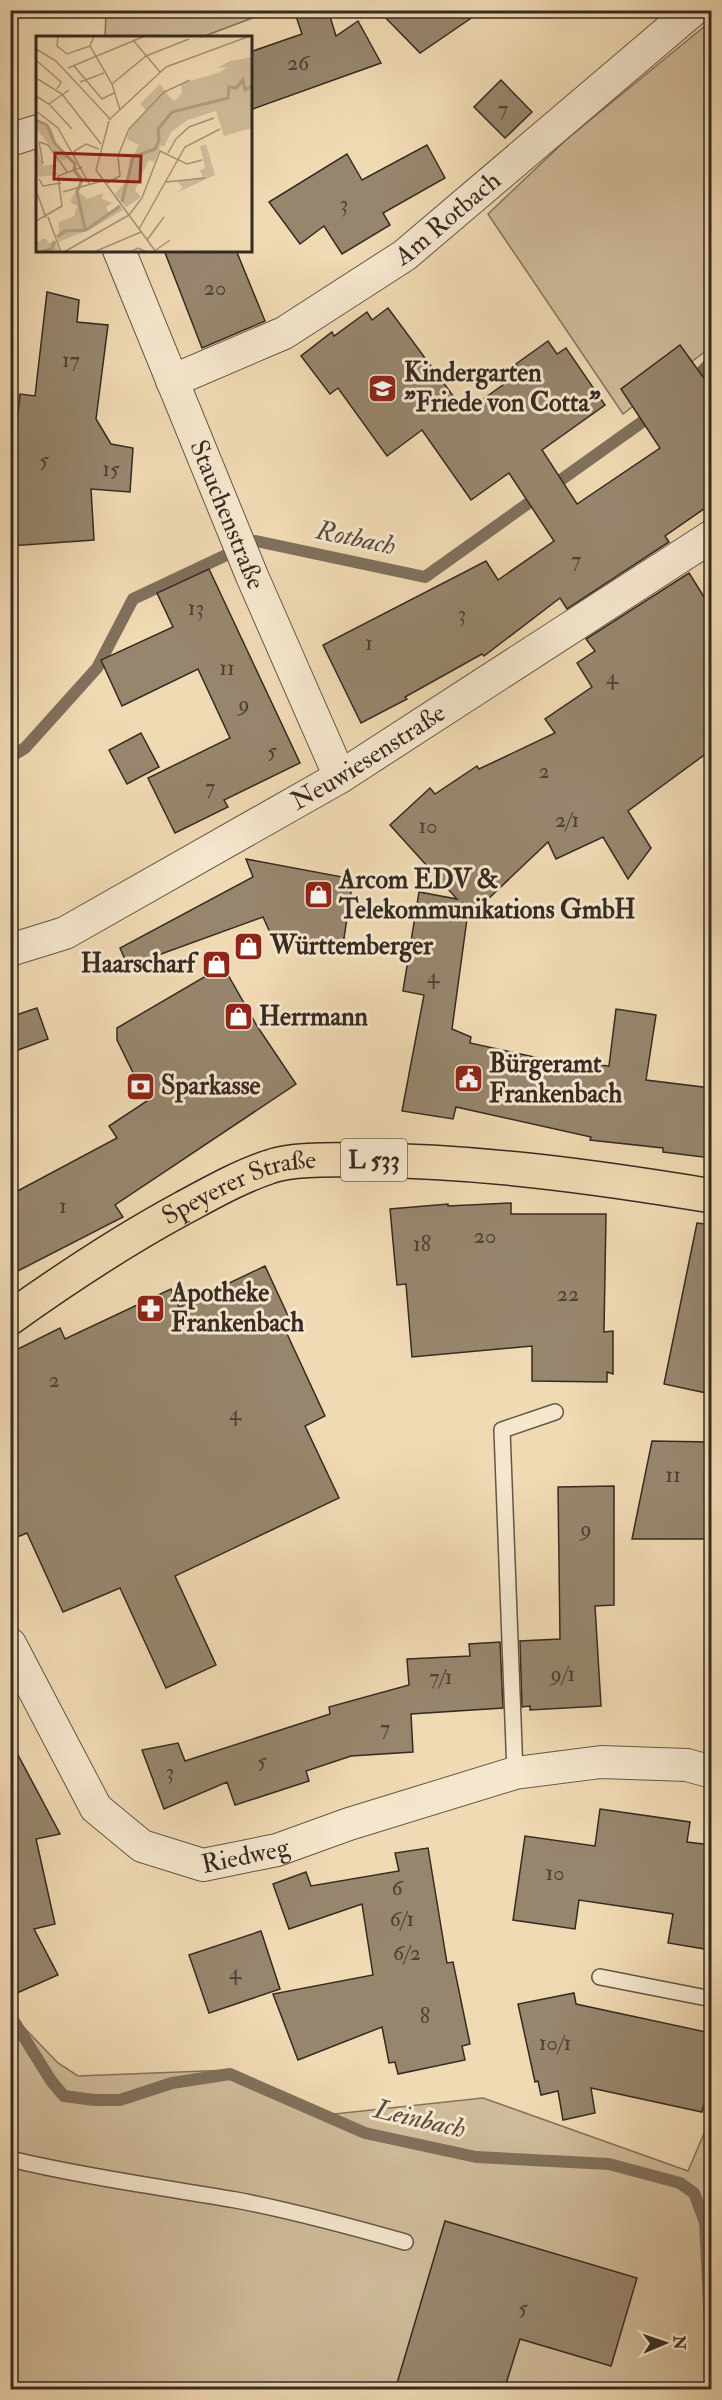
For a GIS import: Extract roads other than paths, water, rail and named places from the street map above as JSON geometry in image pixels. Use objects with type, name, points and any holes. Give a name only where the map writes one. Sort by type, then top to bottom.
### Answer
[{"type":"main road","name":"Speyerer Straße","points":[[10,1318],[127,1238],[216,1190],[271,1166],[325,1160],[411,1160],[596,1177],[711,1196]]},
{"type":"street","name":"Am Rotbach","points":[[172,381],[284,333],[405,255],[693,10]]},
{"type":"street","points":[[10,140],[36,132]]},
{"type":"street","name":"Stauchenstraße","points":[[120,252],[252,576],[340,777]]},
{"type":"street","name":"Neuwiesenstraße","points":[[10,950],[65,933],[340,777],[711,536]]},
{"type":"street","name":"Riedweg","points":[[10,1644],[96,1808],[142,1846],[203,1865],[277,1850],[349,1824],[514,1773],[600,1762],[687,1765],[711,1772]]},
{"type":"lane","points":[[514,1773],[502,1430],[555,1412]]},
{"type":"lane","points":[[600,1977],[711,1999]]},
{"type":"lane","points":[[10,2159],[68,2173],[237,2200],[316,2217],[405,2242]]},
{"type":"waterway","name":"Rotbach","points":[[690,384],[712,361]]},
{"type":"waterway","name":"Rotbach","points":[[10,757],[25,748],[97,668],[133,599],[256,541],[425,577],[656,412]]},
{"type":"waterway","name":"Leinbach","points":[[10,2015],[52,2082],[64,2096],[94,2100],[120,2100],[172,2083],[230,2074],[365,2133],[476,2157],[609,2164],[680,2183],[694,2193],[705,2222],[712,2367]]},
{"type":"place","name":"Kindergarten \"Friede von Cotta\"","points":[[383,388]]},
{"type":"place","name":"Arcom EDV & Telekommunikations GmbH","points":[[318,895]]},
{"type":"place","name":"Württemberger","points":[[249,946]]},
{"type":"place","name":"Haarscharf","points":[[216,964]]},
{"type":"place","name":"Herrmann","points":[[238,1017]]},
{"type":"place","name":"Bürgeramt Frankenbach","points":[[468,1079]]},
{"type":"place","name":"Sparkasse","points":[[140,1086]]},
{"type":"place","name":"Apotheke Frankenbach","points":[[150,1308]]}]
